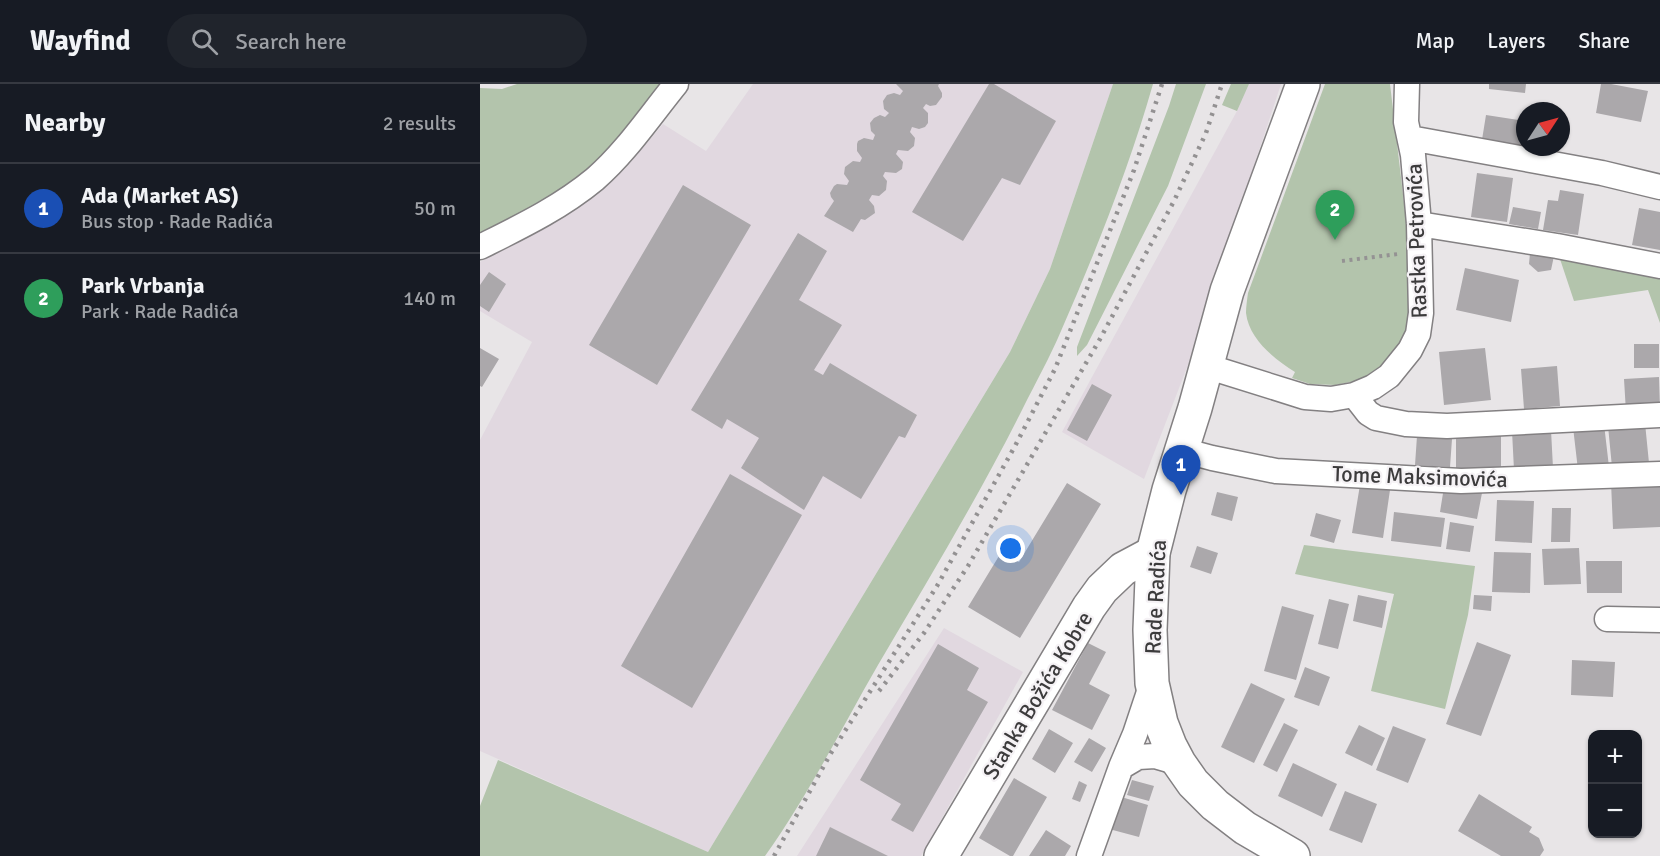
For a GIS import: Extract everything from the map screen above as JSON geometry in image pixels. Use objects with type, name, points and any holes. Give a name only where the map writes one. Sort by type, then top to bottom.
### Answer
[{"type":"main road","name":"Rade Radića","points":[[1293,856],[1245,828],[1215,805],[1193,783],[1179,763],[1161,723],[1152,683],[1150,619],[1153,553],[1160,521],[1227,291],[1303,84]]},
{"type":"main road","name":"Stanka Božića Kobre","points":[[941,856],[1089,607],[1102,589],[1123,569],[1153,553]]},
{"type":"main road","points":[[1102,589],[1118,589],[1128,593],[1150,619]]},
{"type":"street","points":[[480,247],[562,203],[595,178],[623,151],[676,84]]},
{"type":"street","name":"Rastka Petrovića","points":[[1206,366],[1305,397],[1331,399],[1354,395],[1373,387],[1389,376],[1410,350],[1418,334],[1421,313],[1419,224],[1413,155],[1406,122],[1407,84]]},
{"type":"street","points":[[1410,138],[1602,173],[1660,187]]},
{"type":"street","points":[[1419,224],[1557,246],[1660,266]]},
{"type":"street","points":[[1354,395],[1368,413],[1376,418],[1406,424],[1447,426],[1660,415]]},
{"type":"street","name":"Tome Maksimovića","points":[[1182,450],[1276,471],[1461,481],[1660,474]]},
{"type":"street","points":[[1607,619],[1660,620]]},
{"type":"street","points":[[1089,856],[1152,683]]},
{"type":"street","points":[[1122,767],[1138,757],[1147,756],[1179,763]]},
{"type":"path","points":[[1342,261],[1420,251]]},
{"type":"shaded area","points":[[753,84],[1113,84],[1050,269],[1010,352],[708,852],[480,751],[480,440],[532,342],[480,311],[480,262],[556,218],[624,170],[663,124],[706,151]]},
{"type":"shaded area","points":[[1249,84],[1281,84],[1191,357],[1144,479],[1062,432],[1237,111]]},
{"type":"shaded area","points":[[944,628],[1023,672],[921,856],[797,856]]},
{"type":"green space","points":[[517,84],[668,84],[611,152],[565,191],[480,237],[480,88],[502,89]]},
{"type":"green space","points":[[1113,84],[1153,84],[1111,209],[1057,341],[971,506],[810,786],[765,856],[480,856],[480,806],[498,760],[708,852],[1010,352],[1050,269]]},
{"type":"green space","points":[[1176,84],[1206,84],[1168,186],[1087,345],[1077,356],[1077,347]]},
{"type":"green space","points":[[1231,84],[1249,84],[1237,111],[1222,105]]},
{"type":"green space","points":[[1325,84],[1390,84],[1410,254],[1408,324],[1402,342],[1377,372],[1360,380],[1335,385],[1310,384],[1292,378],[1295,372],[1279,361],[1257,340],[1246,313],[1248,293]]},
{"type":"green space","points":[[1559,256],[1660,273],[1660,323],[1648,290],[1574,301]]},
{"type":"green space","points":[[1304,545],[1475,566],[1468,615],[1445,709],[1371,691],[1394,594],[1295,574]]},
{"type":"building","points":[[896,84],[939,84],[942,97],[936,105],[926,104],[923,108],[928,113],[928,123],[919,129],[912,127],[910,132],[915,138],[914,146],[908,151],[898,150],[896,154],[903,162],[902,169],[896,173],[885,172],[883,176],[887,181],[886,190],[879,196],[872,195],[869,200],[874,206],[875,213],[865,220],[861,219],[853,232],[824,216],[834,201],[830,193],[837,184],[847,185],[849,181],[844,174],[845,167],[853,161],[860,162],[862,158],[857,151],[858,141],[864,138],[873,140],[875,135],[871,131],[870,123],[874,118],[880,115],[885,117],[889,113],[884,109],[883,101],[887,95],[894,93],[900,95],[903,91]]},
{"type":"building","points":[[989,84],[994,84],[1056,121],[1020,185],[1002,178],[963,241],[912,212]]},
{"type":"building","points":[[1489,84],[1526,84],[1525,93],[1489,89]]},
{"type":"building","points":[[1601,84],[1648,91],[1641,122],[1596,113]]},
{"type":"building","points":[[1486,115],[1516,120],[1516,151],[1481,146]]},
{"type":"building","points":[[1477,173],[1513,178],[1507,222],[1471,217]]},
{"type":"building","points":[[683,185],[751,225],[657,385],[589,345]]},
{"type":"building","points":[[1560,190],[1584,194],[1578,235],[1543,230],[1548,200],[1558,201]]},
{"type":"building","points":[[1513,207],[1541,212],[1538,229],[1509,224]]},
{"type":"building","points":[[1639,208],[1660,212],[1660,250],[1632,245]]},
{"type":"building","points":[[798,233],[827,251],[799,300],[842,325],[814,370],[823,375],[830,363],[917,415],[905,438],[899,436],[861,499],[823,476],[804,510],[741,468],[759,438],[727,419],[722,429],[691,410]]},
{"type":"building","points":[[1530,253],[1554,256],[1551,270],[1538,272],[1529,264]]},
{"type":"building","points":[[1465,268],[1519,280],[1511,322],[1456,310]]},
{"type":"building","points":[[489,272],[506,284],[489,312],[480,306],[480,285]]},
{"type":"building","points":[[1634,344],[1659,344],[1659,368],[1634,368]]},
{"type":"building","points":[[480,348],[499,359],[482,387],[480,386]]},
{"type":"building","points":[[1485,348],[1491,400],[1444,405],[1439,352]]},
{"type":"building","points":[[1557,366],[1560,406],[1524,409],[1521,369]]},
{"type":"building","points":[[1659,377],[1660,409],[1626,412],[1624,379]]},
{"type":"building","points":[[1092,384],[1112,395],[1087,441],[1067,430]]},
{"type":"building","points":[[1645,423],[1649,463],[1612,467],[1608,426]]},
{"type":"building","points":[[1604,424],[1609,467],[1578,470],[1573,427]]},
{"type":"building","points":[[1551,430],[1553,468],[1514,470],[1512,431]]},
{"type":"building","points":[[1456,432],[1501,432],[1501,472],[1456,472]]},
{"type":"building","points":[[1417,436],[1452,439],[1450,467],[1415,465]]},
{"type":"building","points":[[730,474],[802,515],[692,708],[621,666]]},
{"type":"building","points":[[1660,480],[1660,527],[1613,529],[1611,482]]},
{"type":"building","points":[[1067,483],[1101,504],[1020,638],[968,607],[1002,551],[1019,562]]},
{"type":"building","points":[[1360,485],[1390,490],[1383,538],[1352,533]]},
{"type":"building","points":[[1444,487],[1482,493],[1477,519],[1440,512]]},
{"type":"building","points":[[1217,492],[1238,497],[1232,521],[1211,515]]},
{"type":"building","points":[[1497,500],[1534,501],[1532,543],[1495,541]]},
{"type":"building","points":[[1552,508],[1571,508],[1570,542],[1551,542]]},
{"type":"building","points":[[1394,512],[1445,518],[1441,547],[1391,541]]},
{"type":"building","points":[[1316,513],[1341,520],[1334,543],[1310,536]]},
{"type":"building","points":[[1450,522],[1474,526],[1470,552],[1446,549]]},
{"type":"building","points":[[1197,546],[1218,553],[1211,574],[1190,567]]},
{"type":"building","points":[[1579,548],[1581,584],[1544,585],[1542,549]]},
{"type":"building","points":[[1494,552],[1531,553],[1530,593],[1492,592]]},
{"type":"building","points":[[1586,561],[1622,561],[1622,593],[1587,593]]},
{"type":"building","points":[[1358,595],[1387,601],[1382,628],[1353,621]]},
{"type":"building","points":[[1474,595],[1492,596],[1491,611],[1473,609]]},
{"type":"building","points":[[1329,599],[1349,604],[1338,649],[1318,644]]},
{"type":"building","points":[[1282,606],[1314,615],[1296,680],[1264,671]]},
{"type":"building","points":[[1477,642],[1511,655],[1481,736],[1446,724]]},
{"type":"building","points":[[1088,643],[1106,652],[1089,684],[1110,695],[1092,730],[1052,710]]},
{"type":"building","points":[[938,644],[979,668],[967,690],[988,702],[913,832],[891,820],[901,804],[860,780]]},
{"type":"building","points":[[1572,660],[1615,662],[1613,697],[1571,695]]},
{"type":"building","points":[[1305,667],[1330,677],[1319,706],[1294,697]]},
{"type":"building","points":[[1251,683],[1285,699],[1254,763],[1221,747]]},
{"type":"building","points":[[1284,723],[1298,730],[1277,772],[1263,765]]},
{"type":"building","points":[[1359,725],[1385,738],[1372,766],[1345,753]]},
{"type":"building","points":[[1393,726],[1426,739],[1408,783],[1376,770]]},
{"type":"building","points":[[1049,729],[1073,743],[1055,773],[1032,759]]},
{"type":"building","points":[[1089,738],[1106,748],[1092,772],[1074,762]]},
{"type":"building","points":[[1293,763],[1337,784],[1322,817],[1278,796]]},
{"type":"building","points":[[1014,778],[1047,797],[1013,856],[1010,856],[979,838]]},
{"type":"building","points":[[1132,780],[1154,786],[1149,801],[1127,795]]},
{"type":"building","points":[[1079,781],[1087,785],[1080,802],[1072,799]]},
{"type":"building","points":[[1345,791],[1377,804],[1362,843],[1329,830]]},
{"type":"building","points":[[1479,794],[1532,827],[1529,832],[1539,838],[1544,850],[1540,856],[1501,856],[1458,831]]},
{"type":"building","points":[[1118,796],[1148,805],[1139,837],[1109,829]]},
{"type":"building","points":[[830,827],[888,856],[816,856]]},
{"type":"building","points":[[1046,830],[1071,846],[1065,856],[1029,856]]},
{"type":"railway","points":[[774,856],[831,753],[937,586],[1055,369],[1134,170],[1162,84]]},
{"type":"railway","points":[[879,691],[924,633],[968,566],[1100,339],[1174,201],[1206,133],[1222,84]]},
{"type":"place","name":"Park Vrbanja","points":[[1335,240]]},
{"type":"place","name":"Ada (Market AS)","points":[[1181,495]]}]
